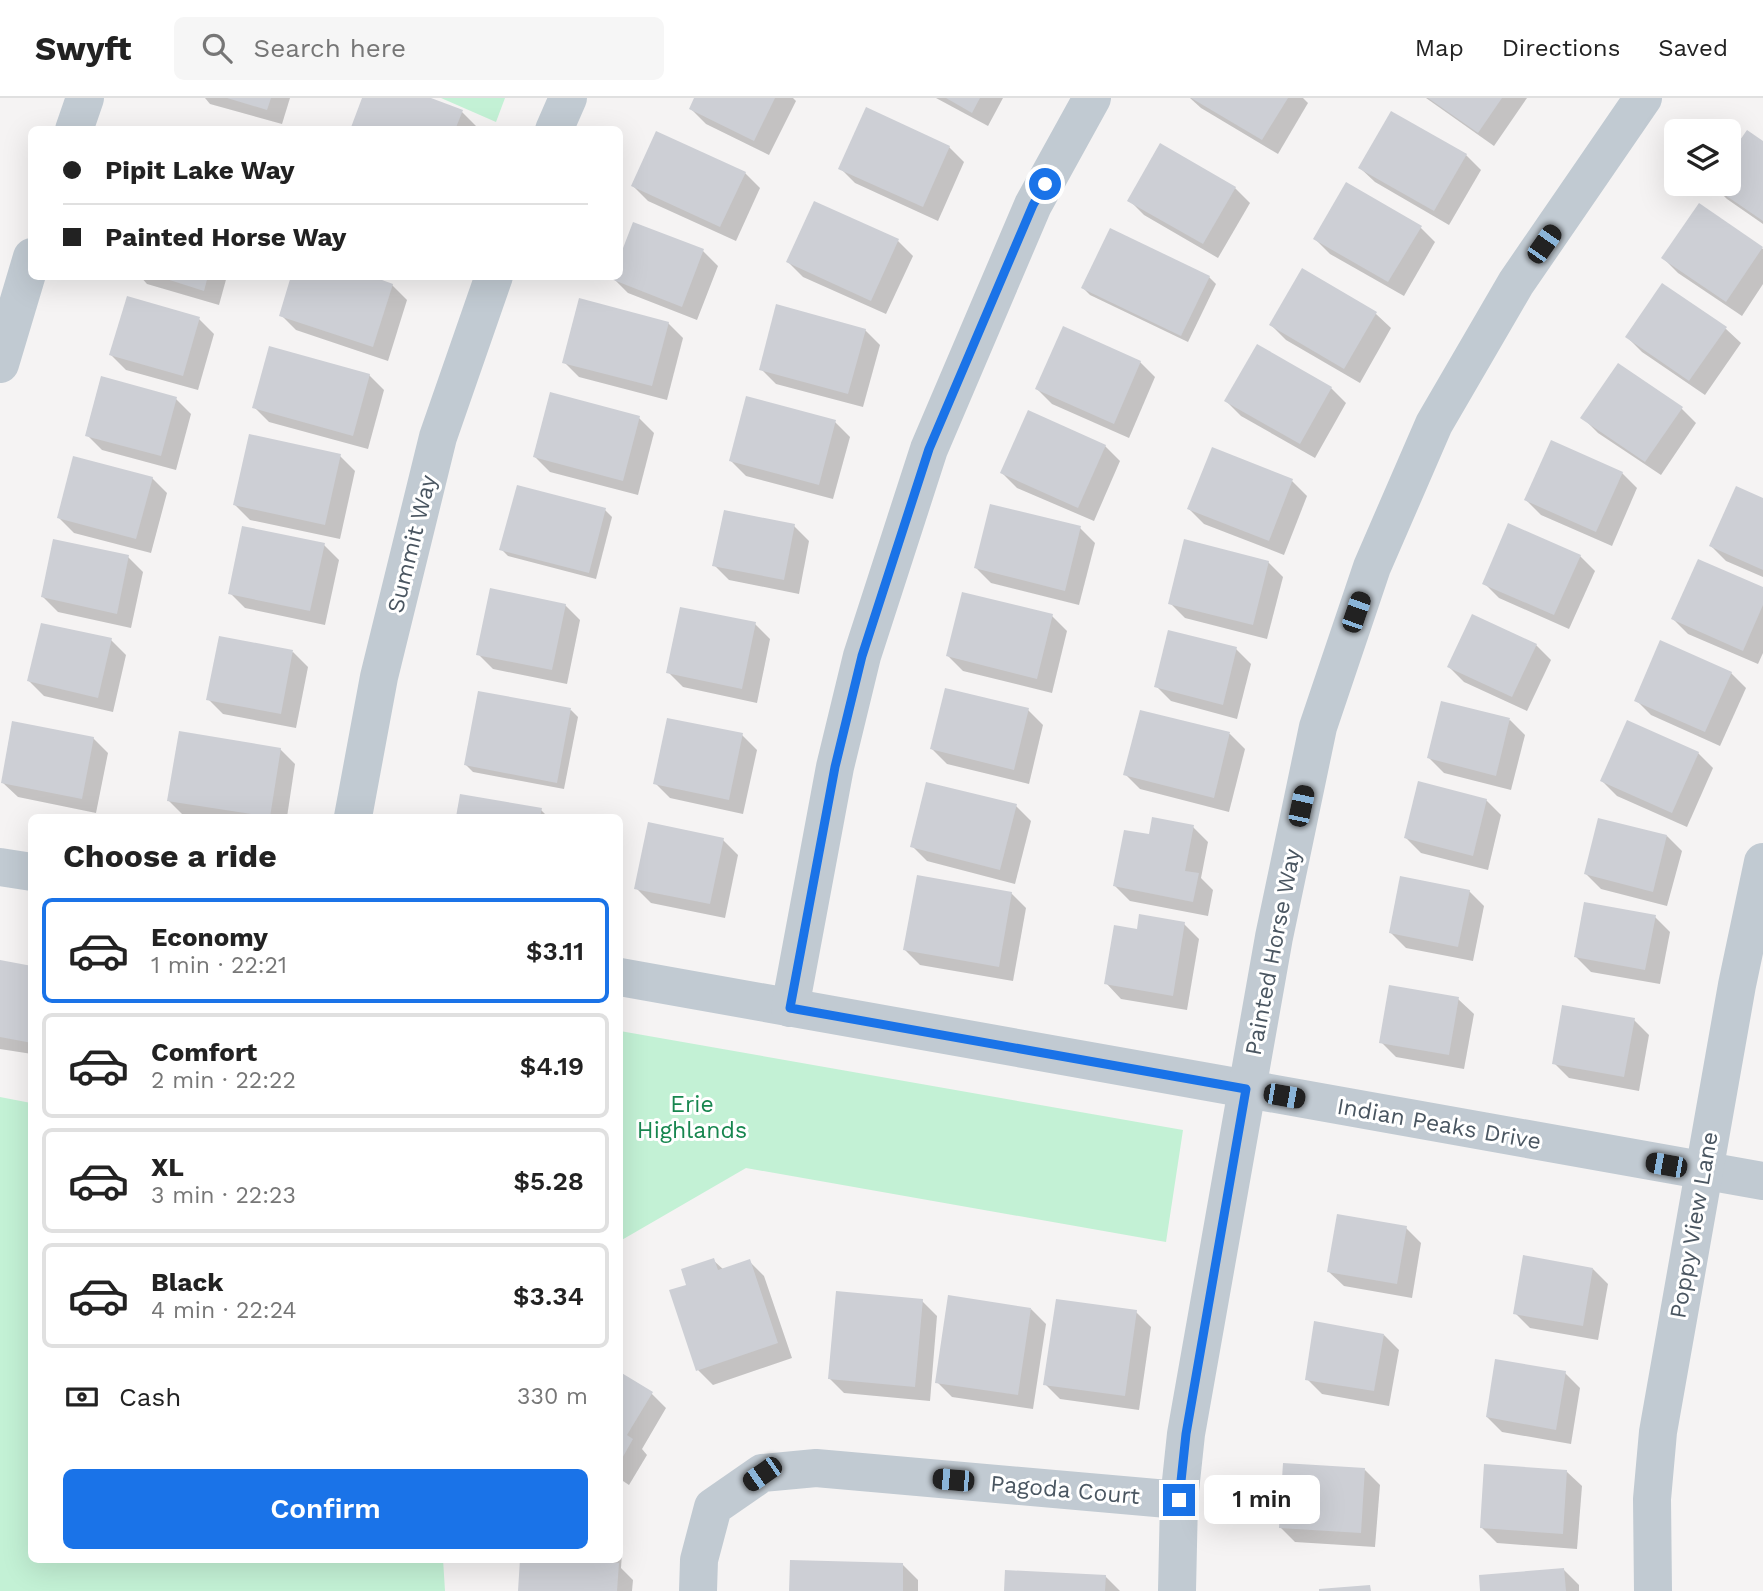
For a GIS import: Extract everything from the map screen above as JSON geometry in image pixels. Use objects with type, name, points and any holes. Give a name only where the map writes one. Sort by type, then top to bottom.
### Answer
[{"type":"street","points":[[75,126],[85,98]]},
{"type":"street","points":[[556,126],[568,98]]},
{"type":"street","points":[[790,1008],[835,767],[862,656],[929,449],[1033,205],[1092,98]]},
{"type":"street","name":"Painted Horse Way","points":[[1177,1591],[1179,1500],[1186,1434],[1274,937],[1318,727],[1372,567],[1434,424],[1516,283],[1643,98]]},
{"type":"street","points":[[0,364],[28,270]]},
{"type":"street","name":"Summit Way","points":[[354,814],[379,677],[438,437],[493,280]]},
{"type":"street","name":"Poppy View Lane","points":[[1653,1591],[1652,1499],[1658,1432],[1737,985],[1763,862]]},
{"type":"street","points":[[0,867],[28,871]]},
{"type":"street","name":"Indian Peaks Drive","points":[[623,978],[1763,1181]]},
{"type":"street","name":"Pagoda Court","points":[[698,1591],[699,1560],[713,1507],[762,1474],[816,1468],[1179,1500]]},
{"type":"green space","points":[[441,98],[505,98],[496,122]]},
{"type":"green space","name":"Erie Highlands","points":[[623,1032],[1183,1130],[1166,1242],[746,1168],[623,1239]]},
{"type":"green space","points":[[0,1097],[28,1102],[28,1563],[443,1563],[445,1591],[0,1591]]},
{"type":"building","points":[[227,98],[271,98],[267,110]]},
{"type":"building","points":[[362,98],[431,98],[463,110],[457,126],[352,126]]},
{"type":"building","points":[[694,98],[775,98],[754,141],[689,109]]},
{"type":"building","points":[[946,98],[980,98],[972,113]]},
{"type":"building","points":[[1191,98],[1288,98],[1262,140]]},
{"type":"building","points":[[1428,98],[1502,98],[1478,133]]},
{"type":"building","points":[[866,107],[950,146],[923,207],[838,169]]},
{"type":"building","points":[[1391,111],[1467,154],[1434,211],[1358,168]]},
{"type":"building","points":[[1747,130],[1763,141],[1763,221],[1727,196],[1741,196],[1741,139]]},
{"type":"building","points":[[656,131],[746,172],[720,227],[631,186]]},
{"type":"building","points":[[1160,143],[1236,187],[1203,244],[1127,201]]},
{"type":"building","points":[[1346,182],[1422,226],[1388,282],[1313,239]]},
{"type":"building","points":[[814,201],[899,239],[871,301],[786,262]]},
{"type":"building","points":[[1699,203],[1763,247],[1726,302],[1661,258]]},
{"type":"building","points":[[633,222],[704,249],[682,307],[614,280],[623,280],[623,248]]},
{"type":"building","points":[[1110,228],[1210,276],[1181,336],[1081,288]]},
{"type":"building","points":[[1302,268],[1377,312],[1344,369],[1269,325]]},
{"type":"building","points":[[170,280],[207,280],[204,291]]},
{"type":"building","points":[[290,280],[382,280],[393,284],[373,347],[279,316]]},
{"type":"building","points":[[1662,283],[1727,327],[1689,381],[1625,337]]},
{"type":"building","points":[[127,296],[200,317],[183,376],[109,355]]},
{"type":"building","points":[[579,298],[669,322],[652,386],[562,363]]},
{"type":"building","points":[[776,304],[866,329],[848,394],[759,370]]},
{"type":"building","points":[[1063,326],[1141,361],[1114,424],[1035,389]]},
{"type":"building","points":[[1257,344],[1332,387],[1300,444],[1224,401]]},
{"type":"building","points":[[269,346],[370,374],[353,436],[252,408]]},
{"type":"building","points":[[1618,363],[1683,407],[1645,462],[1580,418]]},
{"type":"building","points":[[101,376],[177,397],[161,456],[85,436]]},
{"type":"building","points":[[550,392],[640,416],[623,481],[533,457]]},
{"type":"building","points":[[746,396],[836,420],[819,485],[729,461]]},
{"type":"building","points":[[1028,410],[1106,445],[1078,508],[1000,473]]},
{"type":"building","points":[[249,434],[341,454],[325,525],[233,505]]},
{"type":"building","points":[[1551,440],[1623,472],[1596,532],[1524,500]]},
{"type":"building","points":[[1212,447],[1293,479],[1269,541],[1187,509]]},
{"type":"building","points":[[73,456],[153,477],[136,539],[57,518]]},
{"type":"building","points":[[517,485],[606,508],[589,573],[499,550]]},
{"type":"building","points":[[1736,486],[1763,498],[1763,570],[1709,546]]},
{"type":"building","points":[[990,504],[1081,526],[1065,591],[974,568]]},
{"type":"building","points":[[724,510],[795,524],[784,580],[712,566]]},
{"type":"building","points":[[1508,523],[1581,555],[1554,615],[1482,584]]},
{"type":"building","points":[[242,526],[325,543],[310,611],[228,594]]},
{"type":"building","points":[[53,539],[129,555],[117,614],[41,597]]},
{"type":"building","points":[[1184,539],[1269,561],[1253,625],[1168,604]]},
{"type":"building","points":[[1698,559],[1763,587],[1763,605],[1743,651],[1671,619]]},
{"type":"building","points":[[490,588],[566,604],[552,670],[476,655]]},
{"type":"building","points":[[962,592],[1053,614],[1037,679],[946,656]]},
{"type":"building","points":[[680,607],[756,622],[742,689],[666,673]]},
{"type":"building","points":[[1472,614],[1537,644],[1512,697],[1447,667]]},
{"type":"building","points":[[41,623],[112,638],[98,698],[27,681]]},
{"type":"building","points":[[1168,630],[1237,647],[1223,705],[1154,687]]},
{"type":"building","points":[[219,636],[293,650],[281,714],[206,700]]},
{"type":"building","points":[[1660,640],[1732,672],[1705,732],[1634,701]]},
{"type":"building","points":[[945,688],[1029,708],[1014,770],[930,749]]},
{"type":"building","points":[[478,691],[571,708],[557,783],[464,765]]},
{"type":"building","points":[[1441,701],[1510,718],[1496,776],[1427,758]]},
{"type":"building","points":[[1140,710],[1230,732],[1214,798],[1123,775]]},
{"type":"building","points":[[667,718],[743,733],[729,800],[653,784]]},
{"type":"building","points":[[1627,720],[1699,752],[1672,813],[1600,781]]},
{"type":"building","points":[[12,721],[94,737],[82,799],[1,783]]},
{"type":"building","points":[[179,731],[281,748],[270,814],[251,814],[167,801]]},
{"type":"building","points":[[1418,781],[1487,799],[1473,856],[1404,838]]},
{"type":"building","points":[[926,782],[1017,804],[1000,870],[910,847]]},
{"type":"building","points":[[460,794],[542,808],[541,814],[457,814]]},
{"type":"building","points":[[1152,817],[1194,825],[1185,871],[1199,873],[1193,902],[1113,886],[1124,830],[1149,834]]},
{"type":"building","points":[[1598,818],[1667,835],[1653,892],[1584,874]]},
{"type":"building","points":[[648,822],[724,838],[710,904],[634,889]]},
{"type":"building","points":[[917,875],[1012,892],[999,967],[903,950]]},
{"type":"building","points":[[1400,876],[1470,890],[1458,947],[1389,933]]},
{"type":"building","points":[[1584,902],[1656,915],[1645,970],[1574,957]]},
{"type":"building","points":[[1139,914],[1185,922],[1173,996],[1104,984],[1114,925],[1137,929]]},
{"type":"building","points":[[0,960],[28,965],[28,1042],[0,1037]]},
{"type":"building","points":[[1389,985],[1459,997],[1449,1055],[1379,1043]]},
{"type":"building","points":[[1562,1005],[1635,1018],[1624,1077],[1552,1064]]},
{"type":"building","points":[[1337,1214],[1407,1226],[1397,1284],[1327,1272]]},
{"type":"building","points":[[1523,1255],[1593,1268],[1583,1326],[1513,1314]]},
{"type":"building","points":[[714,1258],[718,1270],[750,1259],[778,1343],[696,1371],[669,1290],[686,1285],[681,1269]]},
{"type":"building","points":[[836,1291],[923,1299],[915,1387],[828,1379]]},
{"type":"building","points":[[948,1295],[1031,1308],[1018,1395],[935,1383]]},
{"type":"building","points":[[1056,1299],[1137,1310],[1125,1396],[1043,1385]]},
{"type":"building","points":[[1314,1321],[1384,1334],[1374,1391],[1305,1380]]},
{"type":"building","points":[[1495,1359],[1566,1371],[1556,1430],[1486,1417]]},
{"type":"building","points":[[623,1374],[653,1392],[627,1435],[633,1439],[623,1457]]},
{"type":"building","points":[[1283,1463],[1365,1468],[1361,1533],[1279,1528]]},
{"type":"building","points":[[1484,1464],[1567,1470],[1563,1534],[1480,1528]]},
{"type":"building","points":[[790,1560],[903,1563],[903,1591],[789,1591]]},
{"type":"building","points":[[520,1563],[619,1563],[617,1591],[518,1591]]},
{"type":"building","points":[[1564,1568],[1566,1591],[1480,1591],[1479,1575]]},
{"type":"building","points":[[1005,1570],[1106,1575],[1105,1591],[1004,1591]]},
{"type":"building","points":[[1370,1585],[1371,1591],[1319,1591],[1319,1589]]},
{"type":"route","points":[[1045,184],[1033,205],[929,449],[862,656],[835,767],[790,1008],[1246,1089],[1186,1434],[1179,1500]]}]
